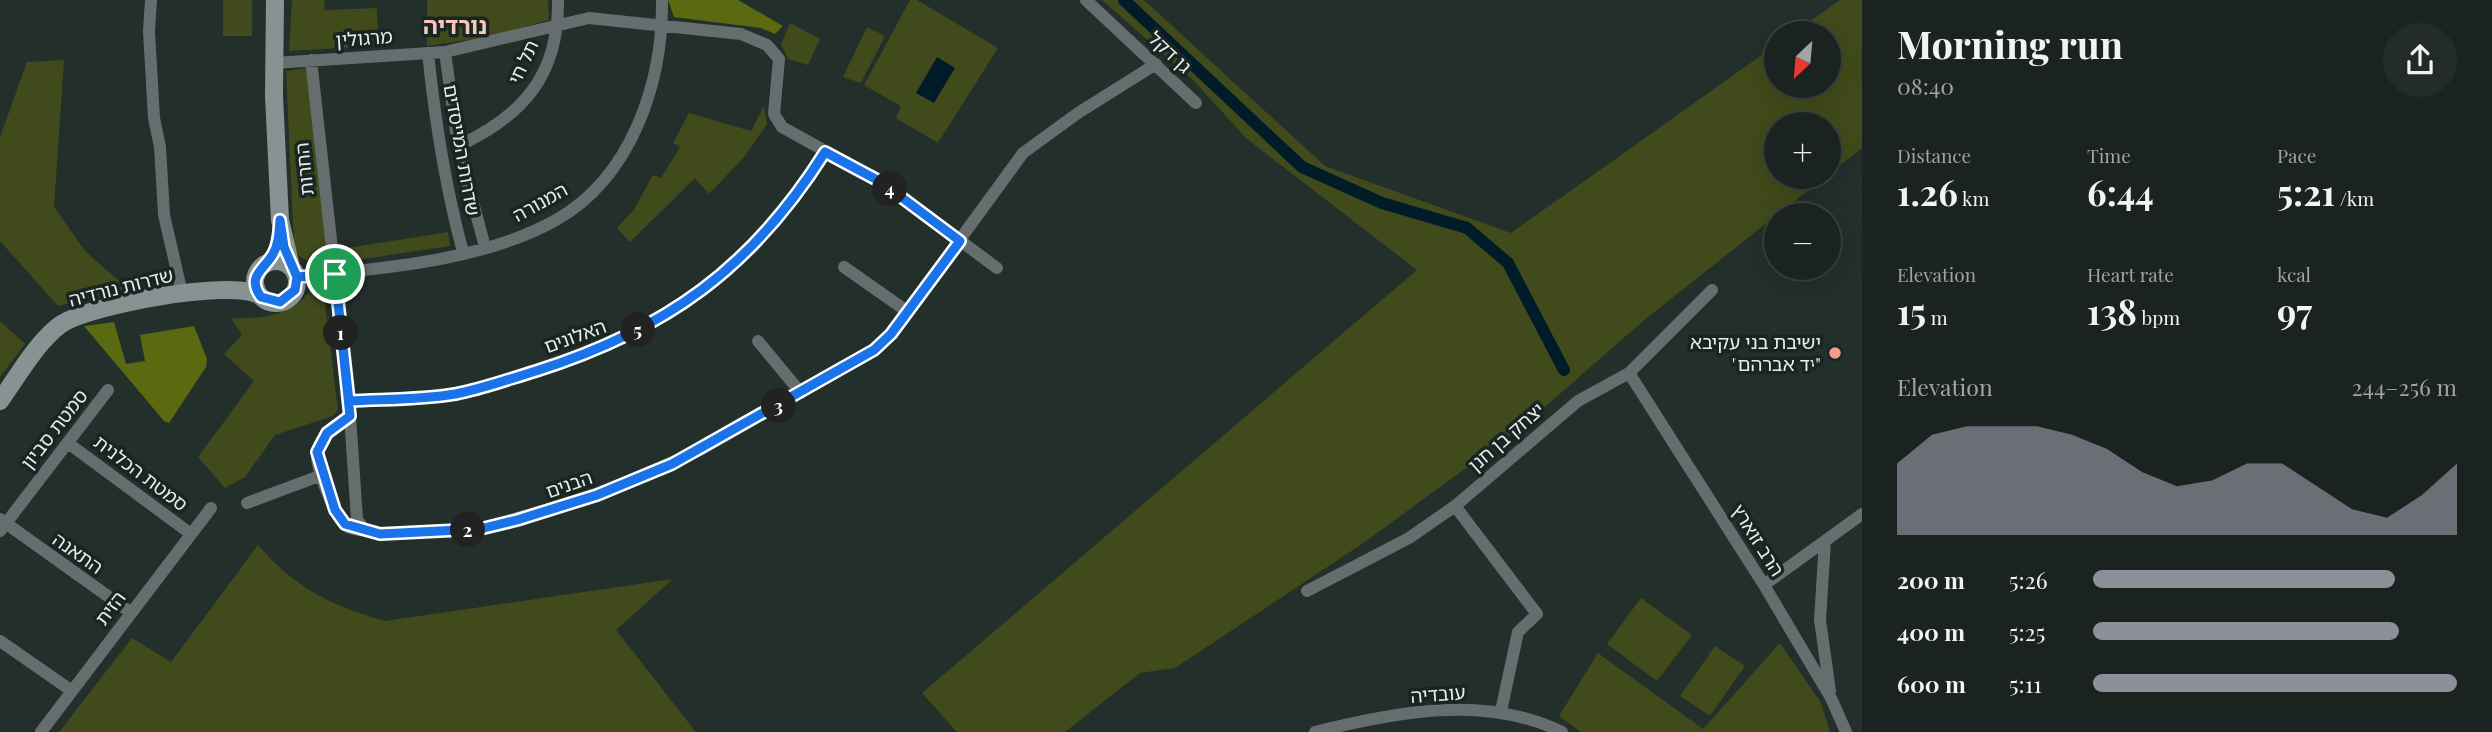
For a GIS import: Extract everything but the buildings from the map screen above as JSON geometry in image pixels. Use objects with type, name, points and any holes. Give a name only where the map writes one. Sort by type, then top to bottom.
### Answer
[{"type":"street","points":[[151,0],[149,31],[153,118],[160,147],[164,215],[182,293]]},
{"type":"street","points":[[275,0],[274,63],[280,220],[276,247],[255,278],[259,295],[273,303],[286,300],[295,290],[294,272],[280,220]]},
{"type":"street","name":"תל חי","points":[[458,146],[506,120],[535,89],[552,49],[558,0]]},
{"type":"street","name":"המנורה","points":[[294,272],[335,274],[463,252],[485,247],[557,220],[600,183],[626,146],[644,109],[657,63],[662,0]]},
{"type":"street","name":"גן דקל","points":[[1086,0],[1196,103]]},
{"type":"street","name":"מרגולין","points":[[274,63],[445,52],[589,18],[662,23]]},
{"type":"street","points":[[662,23],[741,34],[774,51],[780,69],[775,121],[800,139],[881,182],[997,268]]},
{"type":"street","name":"שדרות המייסדים","points":[[445,52],[458,146],[485,247]]},
{"type":"street","name":"שדרות המייסדים","points":[[428,53],[437,138],[463,252]]},
{"type":"street","name":"החרות","points":[[311,61],[335,274]]},
{"type":"street","name":"הבנים","points":[[365,531],[380,534],[480,529],[561,508],[672,464],[802,393],[883,344],[1023,153],[1078,113],[1156,64]]},
{"type":"street","name":"האלונים","points":[[349,401],[434,397],[479,388],[618,342],[667,313],[734,264],[789,207],[825,152]]},
{"type":"street","points":[[264,264],[280,261],[294,272]]},
{"type":"street","name":"שדרות נורדיה","points":[[205,289],[264,264]]},
{"type":"street","points":[[844,267],[908,312]]},
{"type":"street","points":[[335,274],[349,401],[357,519],[365,531]]},
{"type":"street","name":"שדרות נורדיה","points":[[0,401],[47,338],[64,323],[89,312],[205,289],[236,288],[259,295]]},
{"type":"street","name":"יצחק בן חנן","points":[[1307,591],[1409,538],[1455,506],[1578,401],[1629,373],[1712,290]]},
{"type":"street","points":[[758,341],[802,393]]},
{"type":"street","name":"הרב זוארץ","points":[[1629,373],[1764,585],[1831,698],[1846,732]]},
{"type":"street","name":"סמטת סביון","points":[[1,525],[108,390]]},
{"type":"street","points":[[350,416],[335,425],[317,452],[335,510],[345,524],[365,531]]},
{"type":"street","name":"סמטת הכלנית","points":[[68,443],[191,534]]},
{"type":"street","points":[[247,503],[322,475]]},
{"type":"street","points":[[1455,506],[1537,614],[1518,632],[1501,711]]},
{"type":"street","name":"הזית","points":[[41,732],[211,508]]},
{"type":"street","points":[[1764,585],[1862,514]]},
{"type":"street","name":"התאנה","points":[[1,525],[130,612]]},
{"type":"street","points":[[1825,541],[1820,620],[1831,698]]},
{"type":"street","points":[[0,641],[72,691]]},
{"type":"street","name":"עובדיה","points":[[1315,732],[1364,720],[1433,712],[1501,711],[1562,732]]},
{"type":"green space","points":[[223,0],[252,0],[252,36],[223,36]]},
{"type":"green space","points":[[292,0],[324,0],[325,10],[377,8],[378,46],[289,51]]},
{"type":"green space","points":[[427,0],[548,0],[549,20],[488,37],[427,46]]},
{"type":"green space","points":[[668,0],[738,0],[783,26],[775,34],[761,28],[674,17]]},
{"type":"green space","points":[[910,0],[917,0],[998,48],[938,143],[896,118],[901,106],[864,85]]},
{"type":"green space","points":[[1102,0],[1144,0],[1325,166],[1511,233],[1764,54],[1764,98],[1841,98],[1841,21],[1810,21],[1840,0],[1862,0],[1862,148],[1841,165],[1841,112],[1764,112],[1764,189],[1810,189],[1792,203],[1764,203],[1764,225],[1643,321],[1522,427],[1362,544],[1175,668],[1140,673],[1065,732],[957,732],[922,693],[1417,270],[1247,139],[1193,80]]},
{"type":"green space","points":[[790,23],[820,39],[808,65],[788,59],[781,44]]},
{"type":"green space","points":[[867,27],[885,36],[861,83],[843,77]]},
{"type":"green space","points":[[64,60],[54,207],[85,251],[127,288],[58,306],[0,241],[0,137],[27,62]]},
{"type":"green space","points":[[306,68],[328,260],[322,261],[311,261],[299,256],[294,246],[286,71]]},
{"type":"green space","points":[[764,106],[767,124],[745,156],[709,194],[695,178],[630,242],[617,228],[633,211],[653,175],[661,178],[680,147],[673,143],[689,113],[751,131]]},
{"type":"green space","points":[[448,232],[450,246],[343,262],[341,249]]},
{"type":"green space","points":[[316,286],[323,287],[338,410],[333,416],[275,435],[245,477],[225,488],[198,457],[254,381],[224,354],[242,335],[231,318],[258,317],[285,311],[300,302]]},
{"type":"green space","points":[[0,321],[25,344],[0,377]]},
{"type":"green space","points":[[114,322],[126,364],[145,361],[140,335],[194,326],[207,359],[206,367],[169,423],[164,421],[84,326]]},
{"type":"green space","points":[[258,545],[286,573],[316,594],[348,609],[385,621],[673,579],[616,630],[696,732],[59,732],[132,638],[171,662]]},
{"type":"green space","points":[[1641,598],[1692,635],[1657,681],[1607,644]]},
{"type":"green space","points":[[1780,643],[1821,703],[1830,732],[1581,732],[1559,716],[1598,653],[1703,729]]},
{"type":"green space","points":[[1715,646],[1745,666],[1710,716],[1680,696]]},
{"type":"water","points":[[937,57],[955,68],[934,103],[916,93]]},
{"type":"waterway","points":[[1124,0],[1302,167],[1382,203],[1467,228],[1508,263],[1564,370]]},
{"type":"place","name":"ישיבת בני עקיבא \"יד אברהם\"","points":[[1835,353]]},
{"type":"district","name":"נורדיה","points":[[455,26]]},
{"type":"route","points":[[335,274],[297,277],[284,247],[280,220],[276,247],[255,278],[257,292],[273,303],[292,296],[297,277],[335,274],[350,416],[327,433],[317,452],[318,463],[335,510],[345,524],[372,534],[480,529],[561,508],[672,464],[874,350],[891,334],[960,241],[881,182],[825,152],[789,207],[757,242],[734,264],[667,313],[618,342],[593,352],[479,388],[434,397],[349,401],[335,274]]}]
